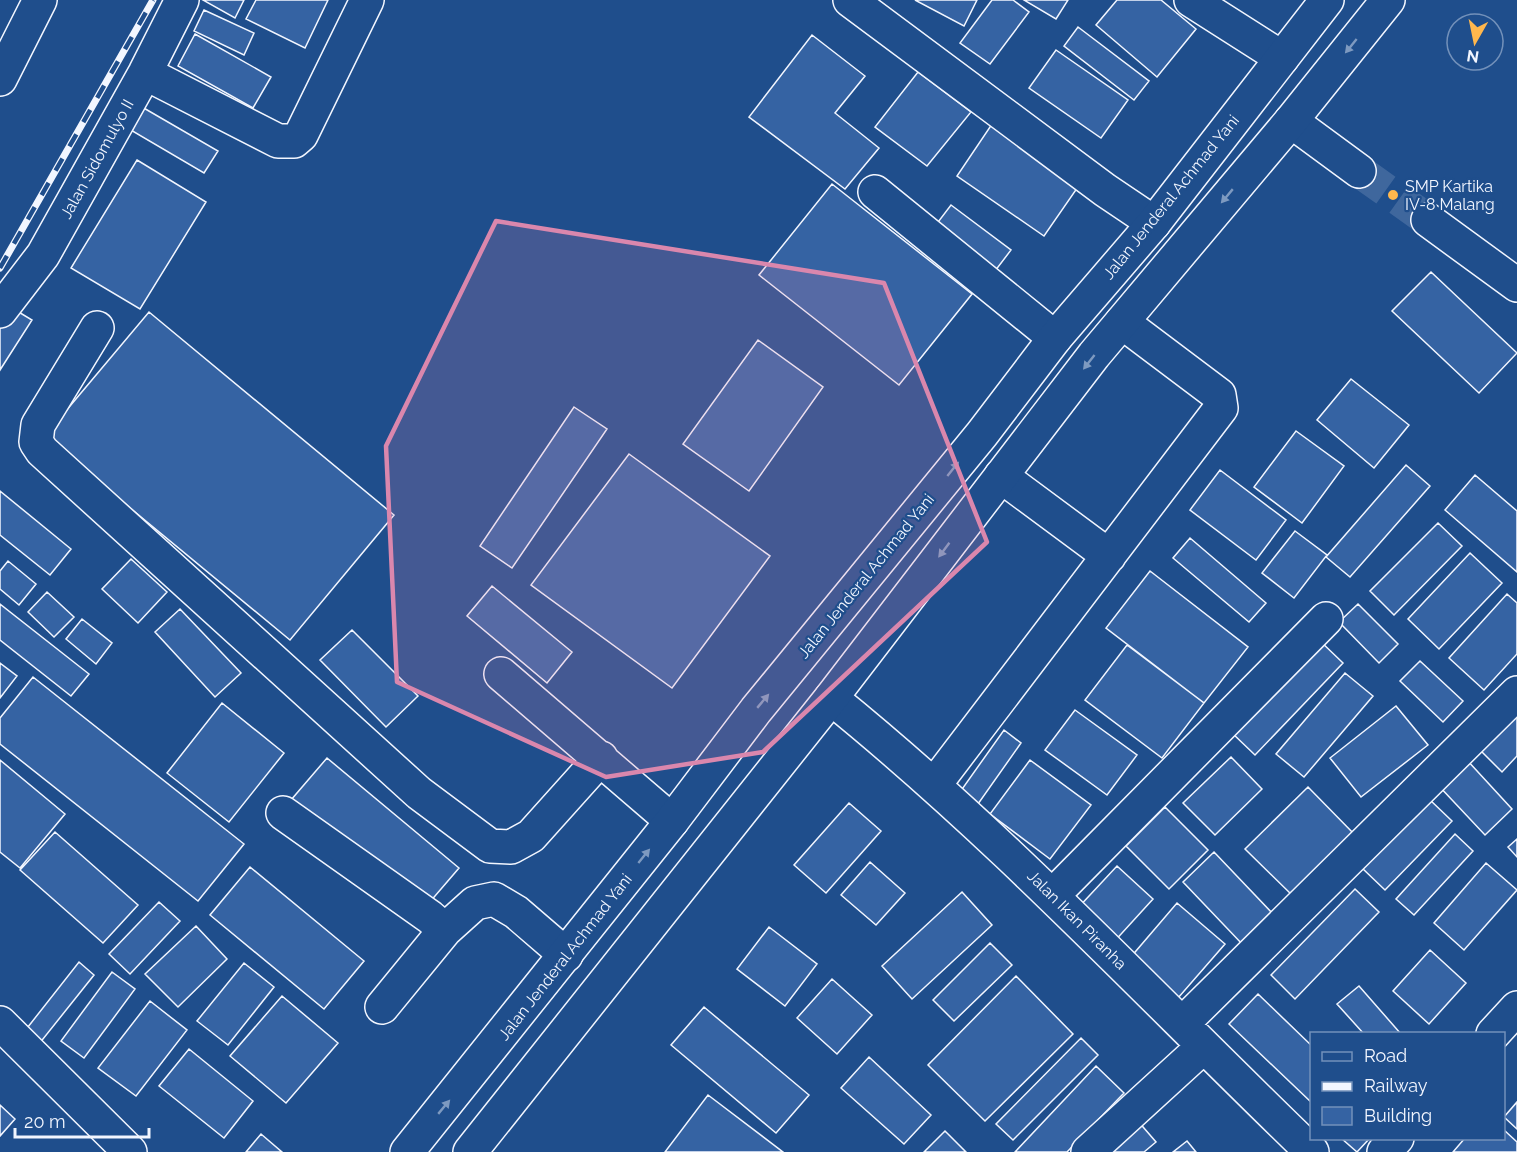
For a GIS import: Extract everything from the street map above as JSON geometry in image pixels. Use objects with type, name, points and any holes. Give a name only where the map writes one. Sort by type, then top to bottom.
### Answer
[{"type":"street","points":[[0,79],[40,0]]},
{"type":"street","name":"Jalan Sidomulyo II","points":[[0,311],[43,255],[145,73],[182,0]]},
{"type":"street","points":[[145,73],[278,141],[294,141],[301,135],[368,0]]},
{"type":"street","points":[[849,0],[1105,190],[1154,223]]},
{"type":"street","points":[[1191,0],[1282,58]]},
{"type":"street","name":"Jalan Jenderal Achmad Yani","points":[[407,1152],[672,821],[756,710],[960,460],[1055,339],[1154,223],[1327,0]]},
{"type":"street","points":[[471,1152],[831,698],[1012,484],[1122,322],[1291,121],[1388,0]]},
{"type":"street","points":[[1291,121],[1355,168]]},
{"type":"street","points":[[875,192],[1055,339]]},
{"type":"street","points":[[1428,220],[1517,285]]},
{"type":"street","points":[[934,784],[1096,547],[1221,408],[1219,395],[1122,322]]},
{"type":"street","points":[[97,328],[38,424],[36,442],[42,452],[419,793],[490,846],[511,847],[531,836],[601,758]]},
{"type":"street","points":[[1012,484],[1096,547]]},
{"type":"street","points":[[1053,895],[1326,619]]},
{"type":"street","points":[[501,674],[672,821]]},
{"type":"street","points":[[1088,1152],[1192,1036],[1517,693]]},
{"type":"street","name":"Jalan Ikan Piranha","points":[[831,698],[934,784],[1053,895],[1192,1036],[1312,1152]]},
{"type":"street","points":[[283,813],[445,930]]},
{"type":"street","points":[[382,1007],[445,930],[475,903],[494,899],[516,912],[566,955]]},
{"type":"street","points":[[1495,1032],[1517,1008]]},
{"type":"street","points":[[0,1023],[130,1152]]},
{"type":"street","points":[[1384,1152],[1395,1140]]},
{"type":"highlighted area","points":[[496,221],[884,283],[987,542],[763,752],[606,777],[397,682],[386,446]]},
{"type":"building","points":[[203,0],[244,0],[235,18]]},
{"type":"building","points":[[256,0],[328,0],[305,48],[246,19]]},
{"type":"building","points":[[915,0],[977,0],[964,26]]},
{"type":"building","points":[[992,0],[1013,0],[1029,12],[990,64],[960,43]]},
{"type":"building","points":[[1024,0],[1068,0],[1056,19]]},
{"type":"building","points":[[1117,0],[1161,0],[1196,29],[1157,77],[1096,25]]},
{"type":"building","points":[[204,10],[254,33],[244,55],[194,31]]},
{"type":"building","points":[[1078,27],[1149,81],[1134,100],[1064,46]]},
{"type":"building","points":[[195,34],[271,77],[253,108],[178,66]]},
{"type":"building","points":[[812,35],[865,76],[835,113],[879,148],[845,189],[749,117]]},
{"type":"building","points":[[1056,50],[1128,100],[1101,138],[1029,88]]},
{"type":"building","points":[[918,72],[971,112],[927,166],[875,127]]},
{"type":"building","points":[[142,107],[218,151],[204,173],[129,129]]},
{"type":"building","points":[[992,124],[1080,184],[1044,236],[957,176]]},
{"type":"building","points":[[137,160],[206,202],[140,309],[71,268]]},
{"type":"building","points":[[832,184],[972,294],[899,385],[759,275]]},
{"type":"building","points":[[951,205],[1011,250],[995,271],[935,226]]},
{"type":"building","points":[[1431,272],[1517,353],[1479,393],[1392,311]]},
{"type":"building","points":[[12,308],[32,320],[0,370],[0,326]]},
{"type":"building","points":[[149,312],[394,515],[290,640],[44,437]]},
{"type":"building","points":[[758,340],[823,387],[749,491],[683,444]]},
{"type":"building","points":[[1351,379],[1409,425],[1374,468],[1317,420]]},
{"type":"building","points":[[574,407],[607,429],[512,568],[480,546]]},
{"type":"building","points":[[1296,431],[1344,466],[1302,523],[1254,487]]},
{"type":"building","points":[[629,454],[770,556],[672,688],[531,585]]},
{"type":"building","points":[[1406,465],[1430,486],[1350,577],[1326,557]]},
{"type":"building","points":[[1220,470],[1286,520],[1256,560],[1190,510]]},
{"type":"building","points":[[1475,475],[1517,511],[1517,572],[1445,510]]},
{"type":"building","points":[[0,491],[71,549],[50,575],[0,535]]},
{"type":"building","points":[[1438,523],[1462,546],[1394,615],[1370,591]]},
{"type":"building","points":[[1295,531],[1327,555],[1294,598],[1262,573]]},
{"type":"building","points":[[1190,538],[1266,603],[1249,622],[1173,558]]},
{"type":"building","points":[[1470,553],[1502,583],[1439,649],[1408,619]]},
{"type":"building","points":[[131,559],[167,592],[138,623],[102,589]]},
{"type":"building","points":[[8,561],[36,584],[19,605],[0,589],[0,571]]},
{"type":"building","points":[[1150,571],[1248,647],[1204,703],[1106,628]]},
{"type":"building","points":[[492,586],[572,652],[547,683],[467,616]]},
{"type":"building","points":[[47,592],[74,617],[54,637],[28,612]]},
{"type":"building","points":[[1507,594],[1517,603],[1517,654],[1484,690],[1449,658]]},
{"type":"building","points":[[0,604],[89,674],[71,696],[0,640]]},
{"type":"building","points":[[1358,604],[1398,644],[1379,663],[1339,622]]},
{"type":"building","points":[[180,609],[241,673],[215,697],[155,632]]},
{"type":"building","points":[[82,619],[112,643],[96,664],[66,639]]},
{"type":"building","points":[[352,630],[418,696],[386,727],[320,660]]},
{"type":"building","points":[[1318,639],[1343,663],[1255,755],[1231,732]]},
{"type":"building","points":[[1127,645],[1204,703],[1162,758],[1085,700]]},
{"type":"building","points":[[1420,661],[1463,701],[1443,722],[1400,681]]},
{"type":"building","points":[[0,663],[17,676],[0,698]]},
{"type":"building","points":[[1345,673],[1373,696],[1304,777],[1276,754]]},
{"type":"building","points":[[33,677],[244,844],[198,901],[0,744],[0,718]]},
{"type":"building","points":[[222,703],[284,753],[229,822],[167,773]]},
{"type":"building","points":[[1396,706],[1428,745],[1361,797],[1330,758]]},
{"type":"building","points":[[1075,710],[1137,755],[1107,795],[1045,750]]},
{"type":"building","points":[[1517,713],[1517,756],[1502,772],[1481,751]]},
{"type":"building","points":[[1004,730],[1021,743],[978,804],[960,792]]},
{"type":"building","points":[[1231,757],[1262,789],[1215,835],[1183,803]]},
{"type":"building","points":[[327,758],[459,868],[423,910],[291,800]]},
{"type":"building","points":[[1466,759],[1512,809],[1485,835],[1438,785]]},
{"type":"building","points":[[0,760],[65,814],[20,868],[0,852]]},
{"type":"building","points":[[1030,760],[1091,805],[1050,859],[990,814]]},
{"type":"building","points":[[1308,787],[1356,836],[1294,897],[1245,849]]},
{"type":"building","points":[[1429,799],[1452,821],[1385,890],[1362,868]]},
{"type":"building","points":[[849,803],[881,831],[826,893],[794,865]]},
{"type":"building","points":[[1165,807],[1208,850],[1169,889],[1126,846]]},
{"type":"building","points":[[55,832],[138,905],[103,943],[20,870]]},
{"type":"building","points":[[1455,834],[1473,851],[1414,915],[1396,899]]},
{"type":"building","points":[[1517,839],[1517,857],[1508,847]]},
{"type":"building","points":[[1214,852],[1276,917],[1244,946],[1183,882]]},
{"type":"building","points":[[870,862],[905,893],[876,925],[841,895]]},
{"type":"building","points":[[1486,863],[1517,890],[1464,950],[1434,923]]},
{"type":"building","points":[[1117,866],[1153,899],[1112,944],[1076,910]]},
{"type":"building","points":[[250,867],[364,961],[324,1009],[210,915]]},
{"type":"building","points":[[1355,889],[1379,912],[1295,999],[1271,975]]},
{"type":"building","points":[[962,892],[992,925],[912,999],[882,966]]},
{"type":"building","points":[[159,902],[180,921],[130,974],[109,954]]},
{"type":"building","points":[[1177,903],[1225,944],[1178,998],[1130,958]]},
{"type":"building","points":[[196,926],[227,959],[178,1007],[145,974]]},
{"type":"building","points":[[769,927],[817,964],[785,1006],[737,969]]},
{"type":"building","points":[[990,943],[1012,965],[954,1021],[933,1000]]},
{"type":"building","points":[[1430,950],[1466,983],[1429,1024],[1393,991]]},
{"type":"building","points":[[79,962],[94,975],[39,1044],[24,1032]]},
{"type":"building","points":[[244,963],[274,987],[228,1045],[197,1021]]},
{"type":"building","points":[[112,972],[135,989],[84,1058],[61,1041]]},
{"type":"building","points":[[1016,976],[1073,1034],[985,1121],[928,1065]]},
{"type":"building","points":[[832,979],[872,1015],[837,1054],[797,1018]]},
{"type":"building","points":[[1359,986],[1399,1032],[1362,1032],[1337,1004]]},
{"type":"building","points":[[1258,994],[1310,1044],[1310,1101],[1229,1024]]},
{"type":"building","points":[[282,996],[338,1043],[286,1103],[230,1056]]},
{"type":"building","points":[[150,1001],[187,1030],[136,1096],[98,1068]]},
{"type":"building","points":[[704,1007],[809,1095],[776,1133],[671,1045]]},
{"type":"building","points":[[1081,1038],[1098,1055],[1013,1140],[996,1124]]},
{"type":"building","points":[[189,1049],[253,1101],[224,1138],[159,1086]]},
{"type":"building","points":[[869,1057],[931,1115],[904,1144],[841,1088]]},
{"type":"building","points":[[1096,1066],[1124,1093],[1067,1152],[1015,1152]]},
{"type":"building","points":[[708,1095],[783,1152],[665,1152]]},
{"type":"building","points":[[1517,1102],[1517,1129],[1505,1116]]},
{"type":"building","points":[[0,1105],[15,1119],[0,1136]]},
{"type":"building","points":[[1137,1120],[1156,1142],[1144,1152],[1101,1152]]},
{"type":"building","points":[[945,1131],[966,1152],[924,1152]]},
{"type":"building","points":[[1505,1131],[1517,1142],[1517,1152],[1453,1152],[1463,1140],[1505,1140]]},
{"type":"building","points":[[261,1134],[282,1152],[246,1152]]},
{"type":"building","points":[[1343,1140],[1368,1140],[1357,1152]]},
{"type":"building","points":[[1187,1141],[1196,1152],[1173,1152]]},
{"type":"tunnel","points":[[1359,171],[1428,220]]},
{"type":"railway","points":[[0,268],[153,0]]},
{"type":"place","name":"SMP Kartika IV-8 Malang","points":[[1393,195]]}]
